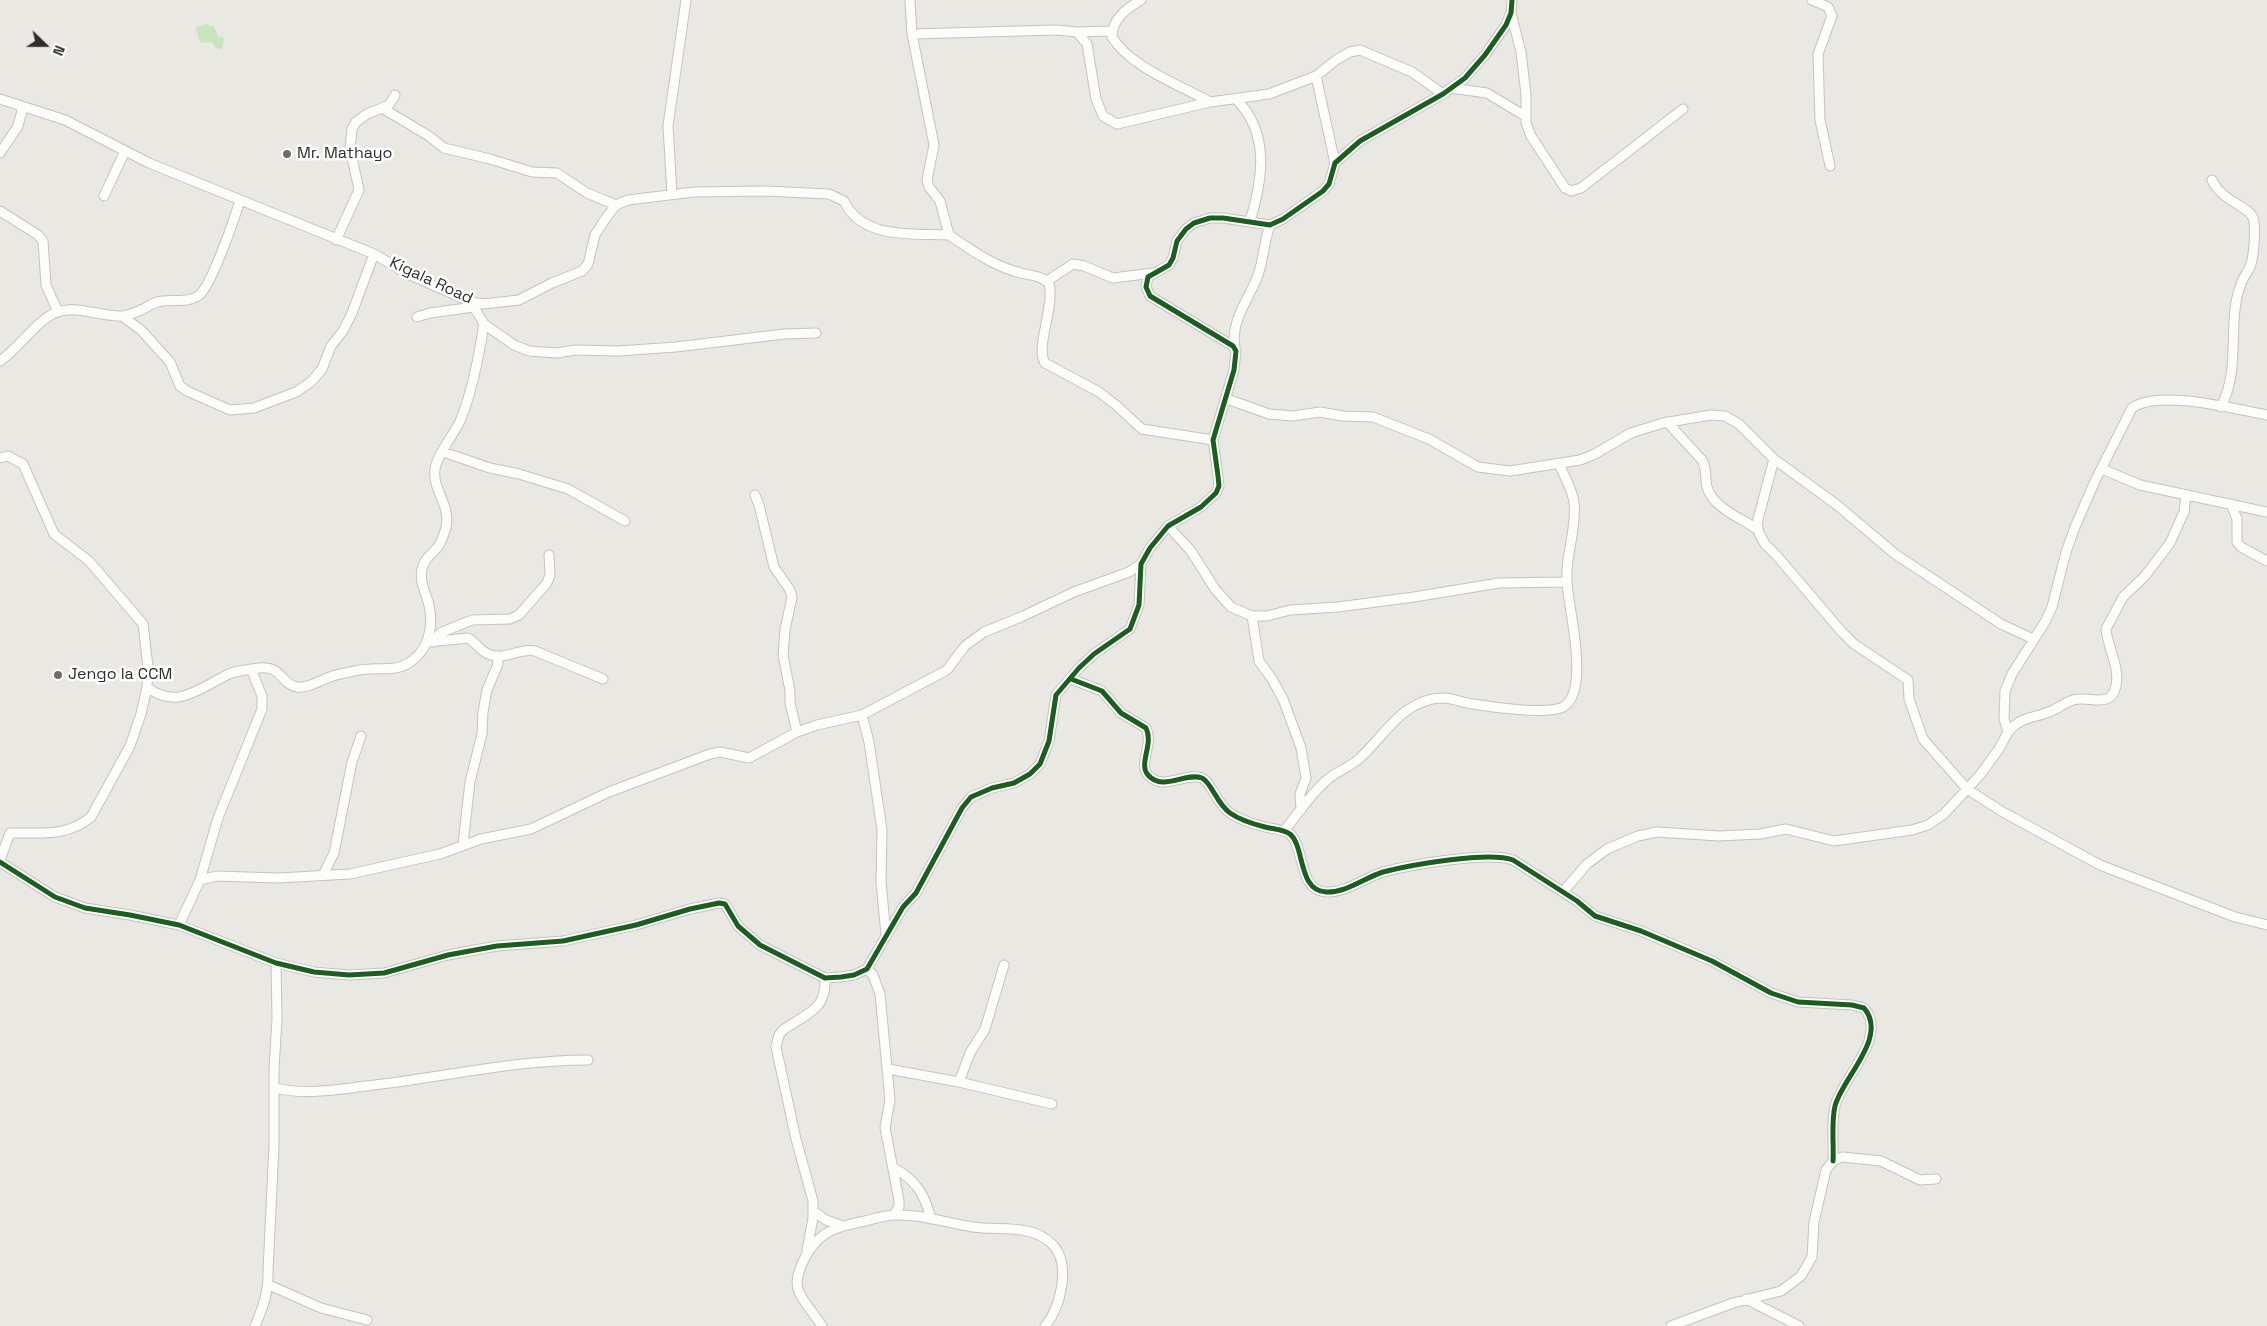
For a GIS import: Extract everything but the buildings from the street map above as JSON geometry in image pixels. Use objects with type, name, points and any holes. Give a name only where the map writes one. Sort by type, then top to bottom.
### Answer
[{"type":"street","points":[[672,194],[668,126],[686,0]]},
{"type":"street","points":[[910,0],[912,34],[934,145],[927,180],[940,201],[949,235]]},
{"type":"street","points":[[1141,0],[1121,14],[1114,24],[1112,31],[1115,42],[1133,59],[1210,102]]},
{"type":"street","points":[[1512,0],[1511,13],[1524,74],[1525,116],[1531,136],[1565,188],[1577,191],[1683,109]]},
{"type":"street","points":[[1812,0],[1828,7],[1832,16],[1818,54],[1820,120],[1830,166]]},
{"type":"street","points":[[1335,163],[1360,141],[1443,94],[1465,78],[1485,55],[1506,25],[1511,13]]},
{"type":"street","points":[[912,34],[1056,30],[1077,32],[1112,31]]},
{"type":"street","points":[[1077,32],[1087,44],[1096,98],[1102,116],[1112,122],[1122,124],[1210,102],[1269,94],[1316,76],[1336,60],[1350,52],[1360,50],[1421,77],[1443,94]]},
{"type":"street","points":[[1047,281],[1073,264],[1084,266],[1113,278],[1152,273],[1166,268],[1172,262],[1177,241],[1186,229],[1194,223],[1210,218],[1239,219],[1270,225],[1283,219],[1323,191],[1333,174],[1335,163],[1316,76]]},
{"type":"street","points":[[1451,88],[1488,93],[1525,116]]},
{"type":"street","points":[[336,240],[359,190],[350,148],[352,129],[356,122],[367,114],[382,108],[392,101],[394,96]]},
{"type":"street","name":"Kigala Road","points":[[0,99],[65,120],[167,171],[374,254],[410,275],[473,305],[519,300],[552,283],[582,271],[588,264],[595,235],[616,205]]},
{"type":"street","points":[[1236,99],[1246,109],[1252,121],[1260,151],[1259,192],[1250,221]]},
{"type":"street","points":[[0,153],[18,126],[23,107]]},
{"type":"street","points":[[382,108],[429,136],[444,148],[532,172],[557,173],[587,193],[616,205],[628,200],[672,194],[766,191],[829,194],[844,201],[850,213],[877,230],[949,235],[992,262],[1018,273],[1040,277],[1047,281],[1050,295],[1042,353],[1045,363],[1099,392],[1142,429],[1214,440]]},
{"type":"street","points":[[104,196],[124,151]]},
{"type":"street","points":[[2212,180],[2216,190],[2252,216],[2254,223],[2251,264],[2240,284],[2229,391],[2221,407]]},
{"type":"street","points":[[0,361],[14,351],[41,323],[58,312],[79,311],[122,316],[144,310],[156,303],[187,300],[197,297],[203,291],[234,222],[240,200]]},
{"type":"street","points":[[0,211],[38,235],[43,241],[46,285],[58,312]]},
{"type":"street","points":[[0,458],[8,456],[23,464],[54,534],[89,561],[143,624],[148,667],[147,687],[136,732],[91,816],[80,826],[58,833],[10,833],[0,861],[55,897],[85,908],[179,925],[276,963],[314,972],[349,975],[384,973],[448,956],[497,946],[563,941],[636,925],[718,902],[725,904],[729,908],[738,926],[746,935],[760,945],[825,978],[854,975],[867,969],[903,907],[916,893],[962,808],[971,797],[992,788],[1014,783],[1030,774],[1040,764],[1049,741],[1056,696],[1072,679],[1078,668],[1094,654],[1130,629],[1139,605],[1141,564],[1150,548],[1168,526],[1201,508],[1216,493],[1218,476],[1214,440],[1216,426],[1237,361],[1233,334],[1237,320],[1258,274],[1264,242],[1270,225]]},
{"type":"street","points":[[122,316],[141,330],[170,362],[177,380],[187,391],[230,410],[254,408],[296,392],[311,382],[322,369],[331,346],[343,331],[352,314],[374,254]]},
{"type":"street","points":[[1152,273],[1147,280],[1146,288],[1150,296],[1235,348]]},
{"type":"street","points":[[417,317],[473,305],[484,324],[514,345],[529,351],[557,353],[575,350],[618,351],[676,347],[765,336],[816,334]]},
{"type":"street","points":[[430,642],[429,607],[421,582],[421,570],[424,562],[442,539],[446,526],[447,512],[435,477],[437,460],[455,433],[462,417],[479,352],[484,324]]},
{"type":"street","points":[[1226,399],[1269,414],[1293,416],[1320,412],[1343,416],[1373,417],[1429,439],[1465,461],[1491,470],[1510,471],[1559,464],[1593,455],[1631,433],[1667,422],[1711,415],[1725,416],[1755,438],[1774,459],[1837,505],[1895,554],[2000,624],[2034,639]]},
{"type":"street","points":[[2008,732],[2004,719],[2005,692],[2052,607],[2066,552],[2095,481],[2132,408],[2140,402],[2156,399],[2174,400],[2267,415]]},
{"type":"street","points":[[1667,422],[1702,460],[1705,465],[1708,488],[1714,499],[1757,529],[1765,544],[1778,556],[1854,644],[1908,680],[1909,699],[1923,739],[1967,789],[2001,811],[2100,865],[2234,917],[2267,925]]},
{"type":"street","points":[[443,452],[490,468],[519,474],[568,489],[625,521]]},
{"type":"street","points":[[1757,529],[1774,459]]},
{"type":"street","points":[[1284,831],[1323,784],[1360,758],[1399,716],[1410,707],[1426,700],[1444,698],[1471,704],[1525,710],[1552,710],[1567,704],[1572,696],[1577,669],[1566,582],[1574,502],[1559,464]]},
{"type":"street","points":[[2102,469],[2140,485],[2267,512]]},
{"type":"street","points":[[755,495],[760,505],[774,567],[790,590],[792,597],[785,630],[784,655],[796,732]]},
{"type":"street","points":[[1562,892],[1594,860],[1621,842],[1657,832],[1703,836],[1738,836],[1786,829],[1834,841],[1912,830],[1936,821],[1967,789],[1999,749],[2008,732],[2017,722],[2048,712],[2071,700],[2102,701],[2113,694],[2116,688],[2116,666],[2106,630],[2122,597],[2145,576],[2170,543],[2181,518],[2186,495]]},
{"type":"street","points":[[2231,504],[2237,519],[2238,542],[2241,547],[2262,555],[2267,561]]},
{"type":"street","points":[[1168,526],[1191,551],[1215,589],[1231,607],[1252,616],[1267,616],[1290,610],[1338,607],[1414,597],[1499,583],[1566,582]]},
{"type":"street","points":[[147,687],[163,697],[173,698],[205,688],[238,671],[251,669],[273,669],[294,686],[308,686],[338,674],[370,669],[392,669],[405,665],[440,633],[472,620],[510,619],[519,615],[547,582],[550,575],[549,555]]},
{"type":"street","points":[[200,880],[217,876],[278,878],[350,874],[370,870],[440,854],[463,844],[531,828],[609,792],[710,754],[720,752],[749,758],[796,732],[817,725],[862,716],[947,670],[965,646],[984,632],[1074,592],[1129,572],[1141,564]]},
{"type":"street","points":[[1252,616],[1259,661],[1283,699],[1301,748],[1306,778],[1300,794],[1301,810]]},
{"type":"street","points":[[430,642],[468,638],[486,653],[497,656],[509,655],[526,649],[603,679]]},
{"type":"street","points":[[463,844],[470,782],[482,734],[487,690],[498,664],[497,656]]},
{"type":"street","points":[[179,925],[200,880],[218,818],[262,709],[262,696],[251,669]]},
{"type":"street","points":[[1072,679],[1102,691],[1121,713],[1146,728],[1150,742],[1145,764],[1146,772],[1152,779],[1162,782],[1193,777],[1201,778],[1210,785],[1221,806],[1232,814],[1265,827],[1284,831],[1292,837],[1310,884],[1324,892],[1345,888],[1383,872],[1489,856],[1513,860],[1577,900],[1595,916],[1641,930],[1712,961],[1771,993],[1798,1002],[1852,1005],[1866,1010],[1871,1024],[1870,1036],[1863,1056],[1845,1082],[1834,1108],[1833,1160],[1826,1170],[1822,1185],[1814,1222],[1813,1251],[1808,1267],[1801,1276],[1781,1291],[1746,1299],[1671,1326]]},
{"type":"street","points":[[862,716],[869,742],[882,830],[881,882],[886,935]]},
{"type":"street","points":[[323,875],[334,853],[352,762],[361,736]]},
{"type":"street","points":[[254,1326],[267,1297],[269,1285],[278,1020],[276,963]]},
{"type":"street","points":[[959,1082],[970,1053],[985,1029],[1004,965]]},
{"type":"street","points":[[867,969],[873,975],[880,994],[890,1100],[885,1128],[899,1200],[899,1207],[894,1215]]},
{"type":"street","points":[[822,1326],[798,1291],[797,1277],[807,1253],[813,1211],[811,1189],[803,1168],[776,1047],[779,1035],[783,1030],[822,1002],[826,989],[825,978]]},
{"type":"street","points":[[275,1088],[306,1093],[422,1080],[499,1066],[588,1060]]},
{"type":"street","points":[[888,1069],[959,1082],[1052,1104]]},
{"type":"street","points":[[1833,1160],[1842,1157],[1881,1161],[1920,1180],[1936,1179]]},
{"type":"street","points":[[894,1168],[915,1182],[931,1219]]},
{"type":"street","points":[[813,1211],[826,1220],[840,1225]]},
{"type":"street","points":[[807,1253],[817,1240],[840,1225],[894,1215],[931,1219],[975,1228],[1019,1230],[1035,1234],[1052,1244],[1060,1258],[1062,1276],[1056,1304],[1045,1326]]},
{"type":"street","points":[[269,1285],[321,1308],[367,1320]]},
{"type":"street","points":[[1746,1299],[1798,1326]]},
{"type":"green space","points":[[206,24],[214,27],[218,36],[224,38],[223,47],[220,49],[216,48],[212,42],[201,43],[195,28]]},
{"type":"cycle path","points":[[0,862],[55,897],[85,908],[179,925],[276,963],[314,972],[349,975],[384,973],[448,955],[497,946],[563,941],[636,925],[690,909],[719,903],[725,904],[738,926],[760,945],[825,978],[854,975],[867,969],[903,907],[916,893],[962,808],[971,797],[992,788],[1014,783],[1030,774],[1040,764],[1049,741],[1056,695],[1094,654],[1130,629],[1139,605],[1141,564],[1150,548],[1168,526],[1201,507],[1216,493],[1219,486],[1213,440],[1234,370],[1236,351],[1233,346],[1150,296],[1146,287],[1148,277],[1169,265],[1173,258],[1177,241],[1186,229],[1194,223],[1210,218],[1223,218],[1270,225],[1283,219],[1323,191],[1329,184],[1335,163],[1360,141],[1443,94],[1465,78],[1485,55],[1506,25],[1511,13],[1512,0]]},
{"type":"cycle path","points":[[1071,679],[1102,691],[1121,713],[1146,728],[1148,741],[1145,770],[1154,780],[1167,782],[1188,777],[1202,778],[1225,809],[1234,815],[1242,820],[1290,834],[1298,848],[1306,877],[1317,890],[1333,892],[1348,888],[1383,872],[1429,863],[1486,857],[1513,860],[1577,901],[1595,916],[1641,931],[1712,961],[1771,993],[1798,1002],[1852,1005],[1864,1008],[1870,1019],[1871,1032],[1868,1044],[1839,1095],[1835,1106],[1833,1161]]},
{"type":"place","name":"Mr. Mathayo","points":[[287,154]]},
{"type":"place","name":"Jengo la CCM","points":[[58,675]]}]
